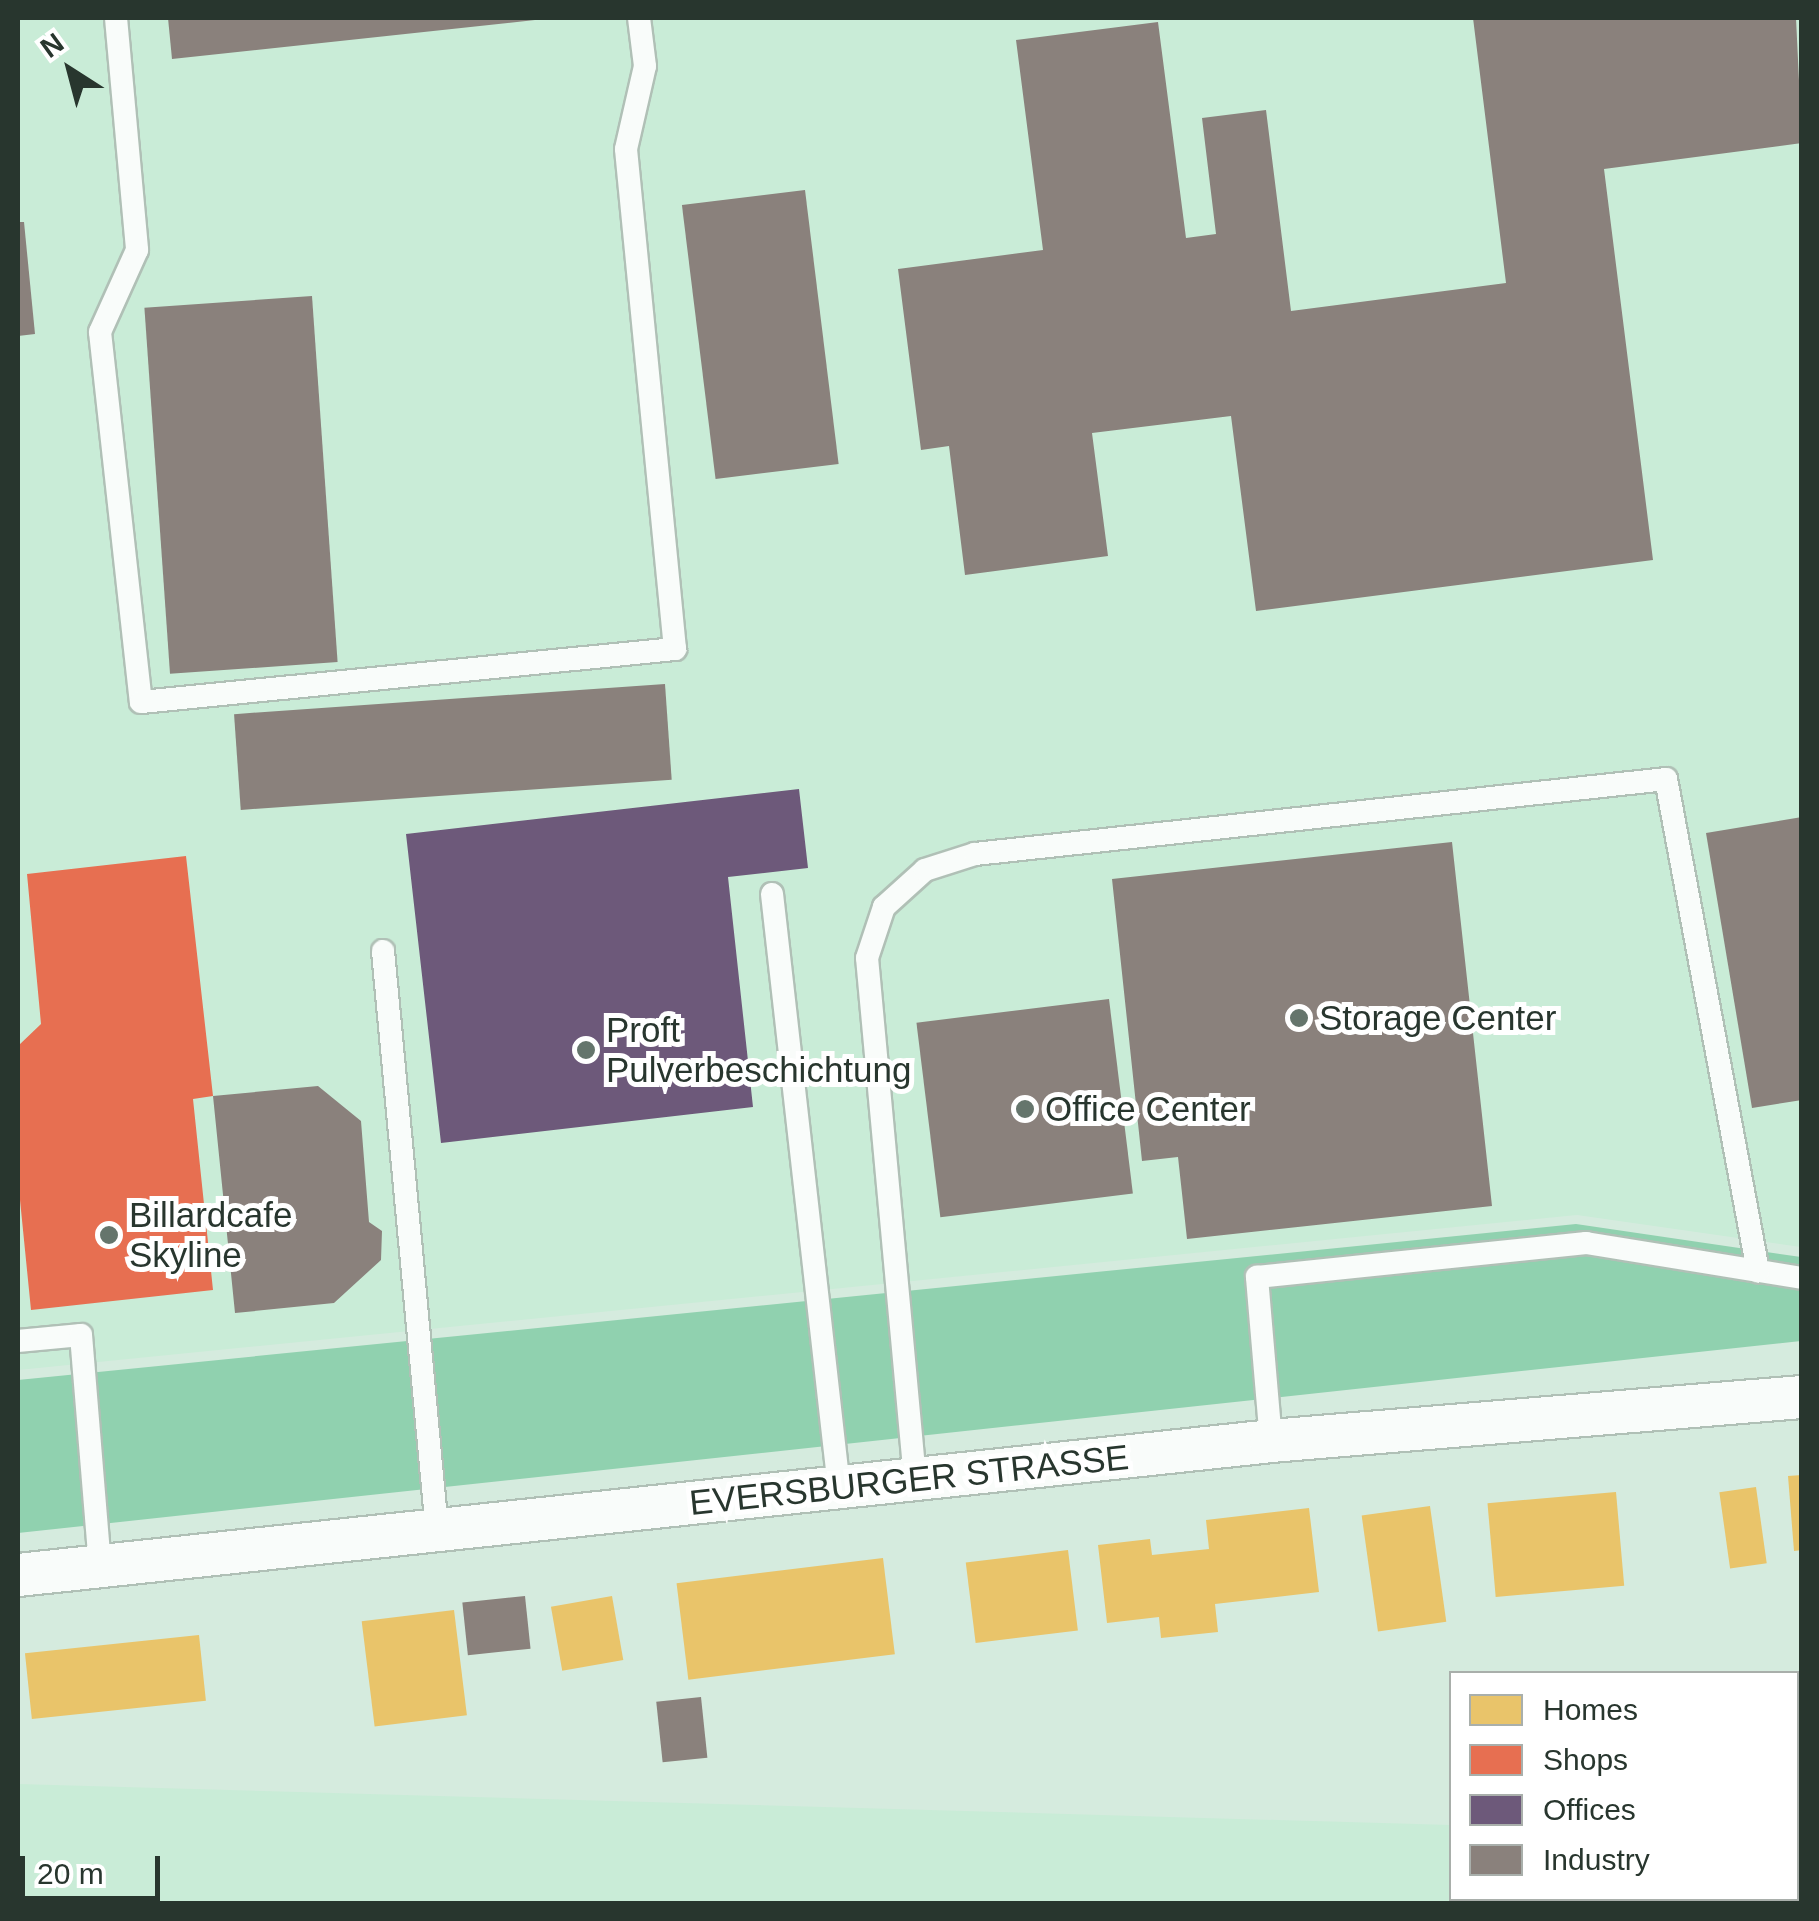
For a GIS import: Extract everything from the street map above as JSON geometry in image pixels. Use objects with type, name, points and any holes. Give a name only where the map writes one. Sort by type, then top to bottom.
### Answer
[{"type":"street","name":"EVERSBURGER STRASSE","points":[[18,1575],[1271,1440],[1802,1397]]},
{"type":"lane","points":[[116,18],[138,250],[100,332],[140,702],[675,650],[626,149],[644,66],[639,18]]},
{"type":"lane","points":[[915,1479],[866,958],[884,907],[925,870],[975,854],[1666,779],[1758,1271]]},
{"type":"lane","points":[[772,894],[838,1488]]},
{"type":"lane","points":[[383,952],[437,1530]]},
{"type":"lane","points":[[1271,1440],[1257,1277],[1586,1243],[1802,1278]]},
{"type":"lane","points":[[18,1342],[80,1336],[100,1566]]},
{"type":"shaded area","points":[[18,18],[1801,18],[1801,1247],[1577,1215],[18,1370]]},
{"type":"shaded area","points":[[18,1784],[1449,1825],[1449,1901],[1799,1901],[1799,1874],[1801,1903],[18,1903]]},
{"type":"green space","points":[[1576,1224],[1801,1257],[1801,1341],[18,1533],[18,1380]]},
{"type":"building: Homes","points":[[1802,1475],[1802,1550],[1794,1551],[1788,1476]]},
{"type":"building: Homes","points":[[1756,1487],[1767,1563],[1730,1568],[1719,1492]]},
{"type":"building: Homes","points":[[1616,1492],[1624,1586],[1496,1597],[1487,1503]]},
{"type":"building: Homes","points":[[1430,1506],[1446,1622],[1378,1631],[1362,1516]]},
{"type":"building: Homes","points":[[1309,1508],[1319,1592],[1215,1604],[1218,1632],[1161,1638],[1159,1617],[1107,1623],[1098,1545],[1150,1539],[1152,1555],[1209,1549],[1206,1520]]},
{"type":"building: Homes","points":[[1068,1550],[1078,1630],[976,1643],[966,1563]]},
{"type":"building: Homes","points":[[883,1558],[895,1654],[688,1680],[677,1583]]},
{"type":"building: Homes","points":[[612,1596],[623,1660],[562,1671],[551,1607]]},
{"type":"building: Homes","points":[[454,1610],[467,1715],[375,1727],[362,1621]]},
{"type":"building: Homes","points":[[199,1635],[206,1701],[32,1719],[25,1653]]},
{"type":"building: Shops","points":[[186,856],[213,1096],[193,1099],[213,1290],[31,1310],[18,1180],[18,1046],[41,1024],[27,874]]},
{"type":"building: Offices","points":[[799,789],[808,868],[728,877],[753,1107],[441,1143],[406,834]]},
{"type":"building: Industry","points":[[168,18],[535,18],[535,20],[172,59]]},
{"type":"building: Industry","points":[[1473,18],[1796,18],[1802,143],[1604,169],[1653,560],[1256,611],[1231,416],[1092,433],[1108,556],[965,575],[949,446],[921,450],[898,269],[1043,250],[1016,40],[1158,22],[1186,238],[1216,234],[1202,118],[1266,110],[1291,311],[1506,283]]},
{"type":"building: Industry","points":[[805,190],[839,464],[716,479],[682,205]]},
{"type":"building: Industry","points":[[18,222],[24,222],[35,334],[18,336]]},
{"type":"building: Industry","points":[[312,296],[338,662],[170,674],[144,308]]},
{"type":"building: Industry","points":[[665,684],[672,780],[241,810],[234,714]]},
{"type":"building: Industry","points":[[1802,817],[1802,1100],[1752,1108],[1706,833]]},
{"type":"building: Industry","name":"Storage Center","points":[[1452,842],[1492,1206],[1187,1239],[1178,1157],[1142,1161],[1112,879]]},
{"type":"building: Industry","name":"Office Center","points":[[1109,999],[1133,1194],[940,1217],[916,1023]]},
{"type":"building: Industry","points":[[318,1086],[361,1121],[369,1222],[382,1231],[381,1260],[334,1303],[235,1313],[213,1096]]},
{"type":"building: Industry","points":[[525,1596],[531,1649],[468,1655],[462,1603]]},
{"type":"building: Industry","points":[[701,1697],[707,1758],[663,1762],[656,1702]]},
{"type":"place","name":"Storage Center","points":[[1299,1018]]},
{"type":"place","name":"Proft Pulverbeschichtung","points":[[586,1050]]},
{"type":"place","name":"Office Center","points":[[1025,1109]]},
{"type":"place","name":"Billardcafe Skyline","points":[[109,1235]]}]
